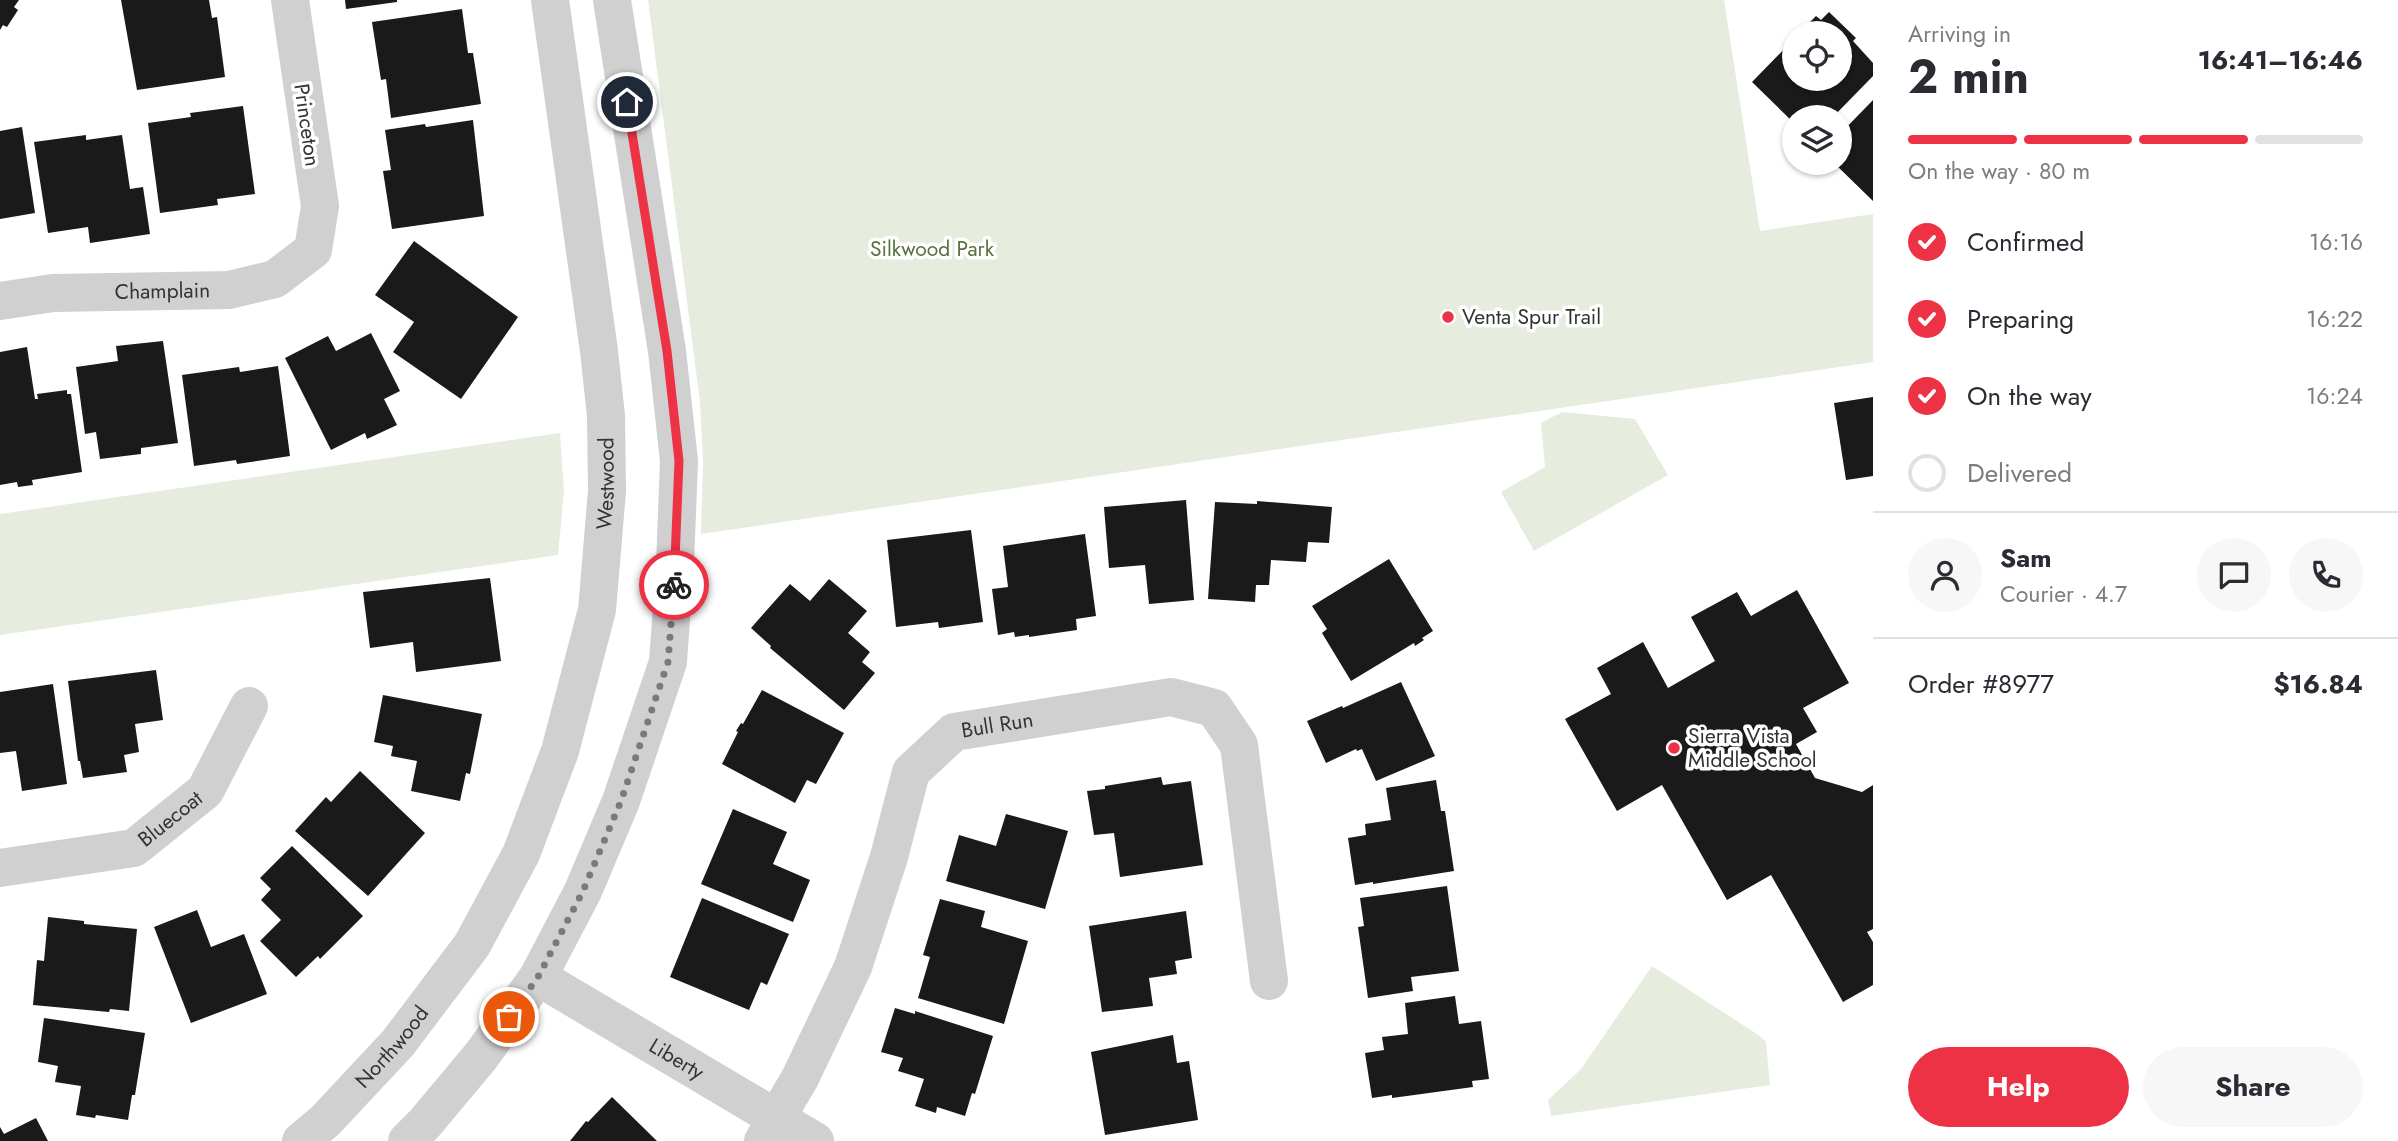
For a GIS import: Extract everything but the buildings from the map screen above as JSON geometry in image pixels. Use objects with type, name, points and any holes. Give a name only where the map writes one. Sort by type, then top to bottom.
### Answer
[{"type":"street","name":"Princeton","points":[[290,0],[320,206],[313,250]]},
{"type":"street","name":"Westwood","points":[[472,945],[521,854],[561,751],[597,610],[604,528],[607,491],[606,416],[550,0]]},
{"type":"street","points":[[407,1141],[481,1056],[538,977],[583,891],[621,801],[668,662],[676,564],[679,461],[667,351],[612,0]]},
{"type":"street","name":"Champlain","points":[[0,301],[53,292],[229,290],[275,279],[313,250]]},
{"type":"street","name":"Bull Run","points":[[769,1130],[800,1078],[853,967],[889,857],[911,772],[954,732],[1171,698],[1214,708],[1239,746],[1269,981]]},
{"type":"street","name":"Bluecoat","points":[[0,868],[134,848],[205,791],[249,706]]},
{"type":"street","name":"Northwood","points":[[301,1141],[325,1121],[398,1043],[472,945]]},
{"type":"street","name":"Liberty","points":[[538,977],[769,1130],[815,1141]]},
{"type":"green space","name":"Silkwood Park","points":[[648,0],[1724,0],[1760,231],[1873,214],[1873,362],[701,534],[703,462],[700,402]]},
{"type":"green space","points":[[1562,412],[1635,419],[1668,475],[1534,551],[1501,492],[1545,467],[1541,423]]},
{"type":"green space","points":[[560,433],[564,491],[558,555],[0,635],[0,514]]},
{"type":"green space","points":[[1652,966],[1766,1042],[1770,1085],[1551,1116],[1548,1100],[1581,1069]]},
{"type":"way so far","points":[[509,1017],[538,977],[583,891],[621,801],[668,662],[674,585]]},
{"type":"place","name":"Venta Spur Trail","points":[[1448,317]]},
{"type":"place","name":"Sierra Vista Middle School","points":[[1674,748]]},
{"type":"route","points":[[627,102],[667,351],[679,461],[674,585]]}]
